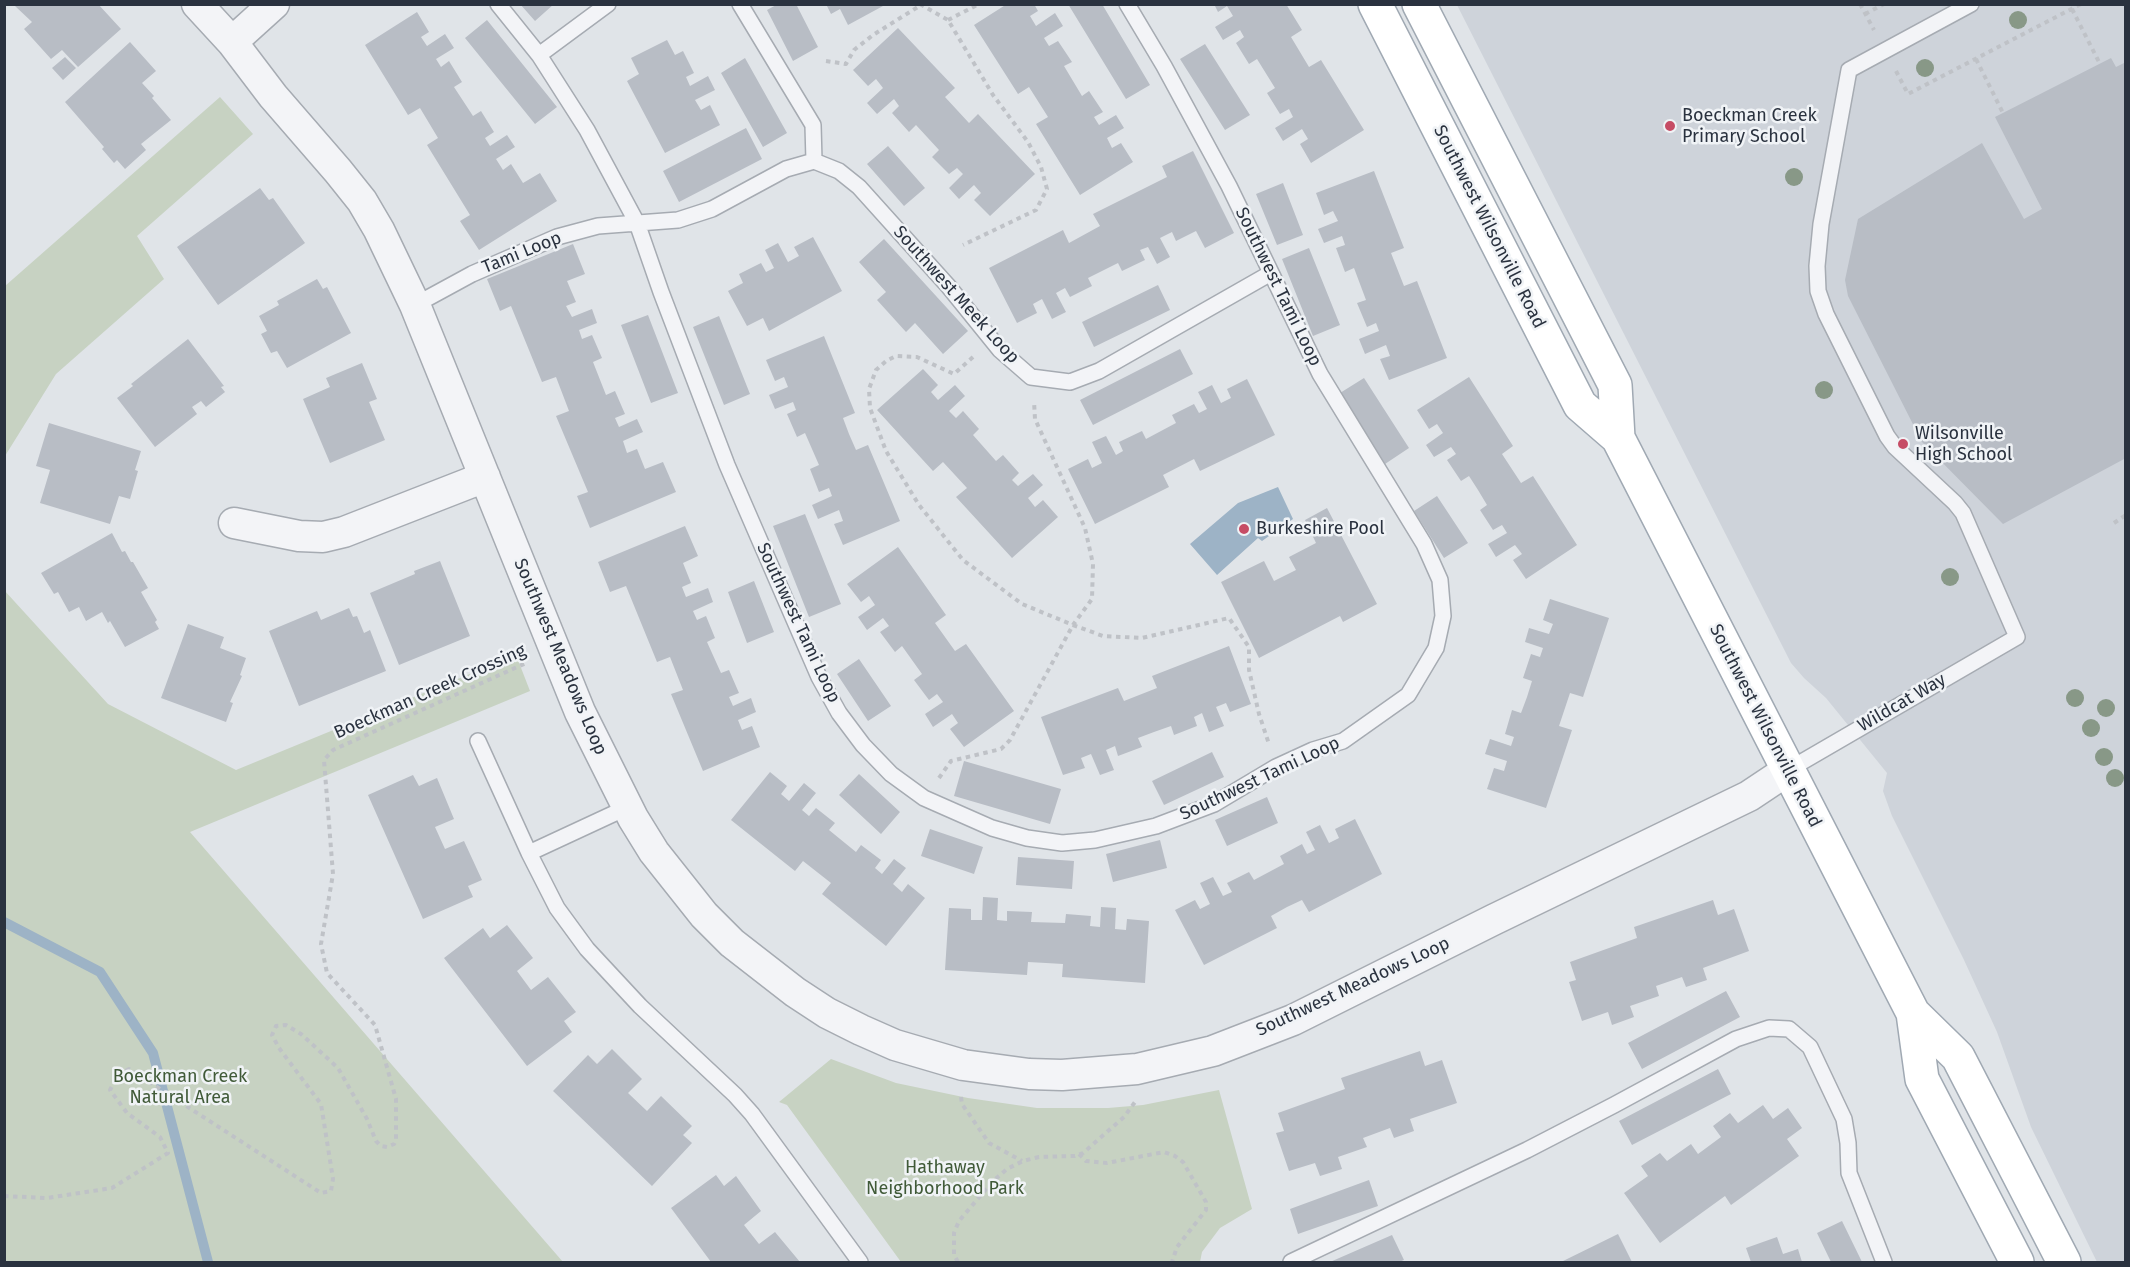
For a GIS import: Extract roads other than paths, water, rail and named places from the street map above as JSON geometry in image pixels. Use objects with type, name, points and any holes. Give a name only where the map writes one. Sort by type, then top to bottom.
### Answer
[{"type":"main road","name":"Southwest Wilsonville Road","points":[[1375,4],[1580,405],[1618,438],[1913,1013],[1958,1057],[2064,1263]]},
{"type":"main road","name":"Southwest Wilsonville Road","points":[[1419,4],[1615,385],[1618,438]]},
{"type":"main road","name":"Southwest Wilsonville Road","points":[[1913,1013],[1922,1079],[2017,1263]]},
{"type":"street","name":"Southwest Meadows Loop","points":[[197,4],[232,42],[273,96],[338,171],[362,201],[379,230],[415,305],[580,712],[628,807],[654,852],[704,915],[732,943],[763,969],[827,1013],[861,1030],[895,1045],[957,1063],[1029,1074],[1062,1076],[1137,1070],[1213,1051],[1293,1020],[1749,796],[1788,770]]},
{"type":"street","points":[[232,42],[274,4]]},
{"type":"street","points":[[234,523],[299,536],[323,537],[344,532],[485,477]]},
{"type":"lane","name":"Southwest Tami Loop","points":[[498,4],[539,55],[587,130],[637,223],[727,465],[819,677],[839,713],[863,745],[891,774],[924,798],[992,828],[1027,838],[1062,843],[1095,840],[1156,826],[1214,804],[1276,767],[1313,750],[1343,741],[1408,695],[1436,648],[1443,616],[1440,580],[1424,544],[1320,374],[1229,186],[1164,66],[1127,4]]},
{"type":"lane","points":[[539,55],[608,4]]},
{"type":"lane","points":[[740,4],[813,125],[814,161]]},
{"type":"lane","name":"Wildcat Way","points":[[1788,770],[2017,637],[1963,513],[1951,498],[1895,447],[1887,436],[1826,314],[1818,291],[1817,266],[1821,224],[1849,70],[1971,4]]},
{"type":"lane","name":"Tami Loop","points":[[415,305],[472,274],[557,237],[598,226],[678,220],[712,209],[786,169],[814,161]]},
{"type":"lane","name":"Southwest Meek Loop","points":[[814,161],[839,171],[860,187],[949,287],[1000,350],[1032,376],[1070,382],[1099,371],[1271,273]]},
{"type":"lane","points":[[478,741],[557,908],[587,948],[640,1006],[735,1095],[765,1130],[860,1263]]},
{"type":"lane","points":[[529,853],[628,807]]},
{"type":"lane","points":[[1291,1263],[1527,1150],[1614,1106],[1736,1039],[1769,1028],[1789,1029],[1810,1047],[1844,1119],[1849,1173],[1884,1263]]},
{"type":"water","name":"Burkeshire Pool","points":[[1278,487],[1293,519],[1262,541],[1258,538],[1217,575],[1190,544],[1238,503]]},
{"type":"waterway","points":[[4,922],[100,972],[153,1053],[208,1262]]},
{"type":"place","name":"Boeckman Creek Primary School","points":[[1670,126]]},
{"type":"place","name":"Wilsonville High School","points":[[1903,444]]},
{"type":"place","name":"Burkeshire Pool","points":[[1244,529]]},
{"type":"park label","name":"Boeckman Creek Natural Area","points":[[180,1087]]},
{"type":"park label","name":"Hathaway Neighborhood Park","points":[[945,1178]]}]
